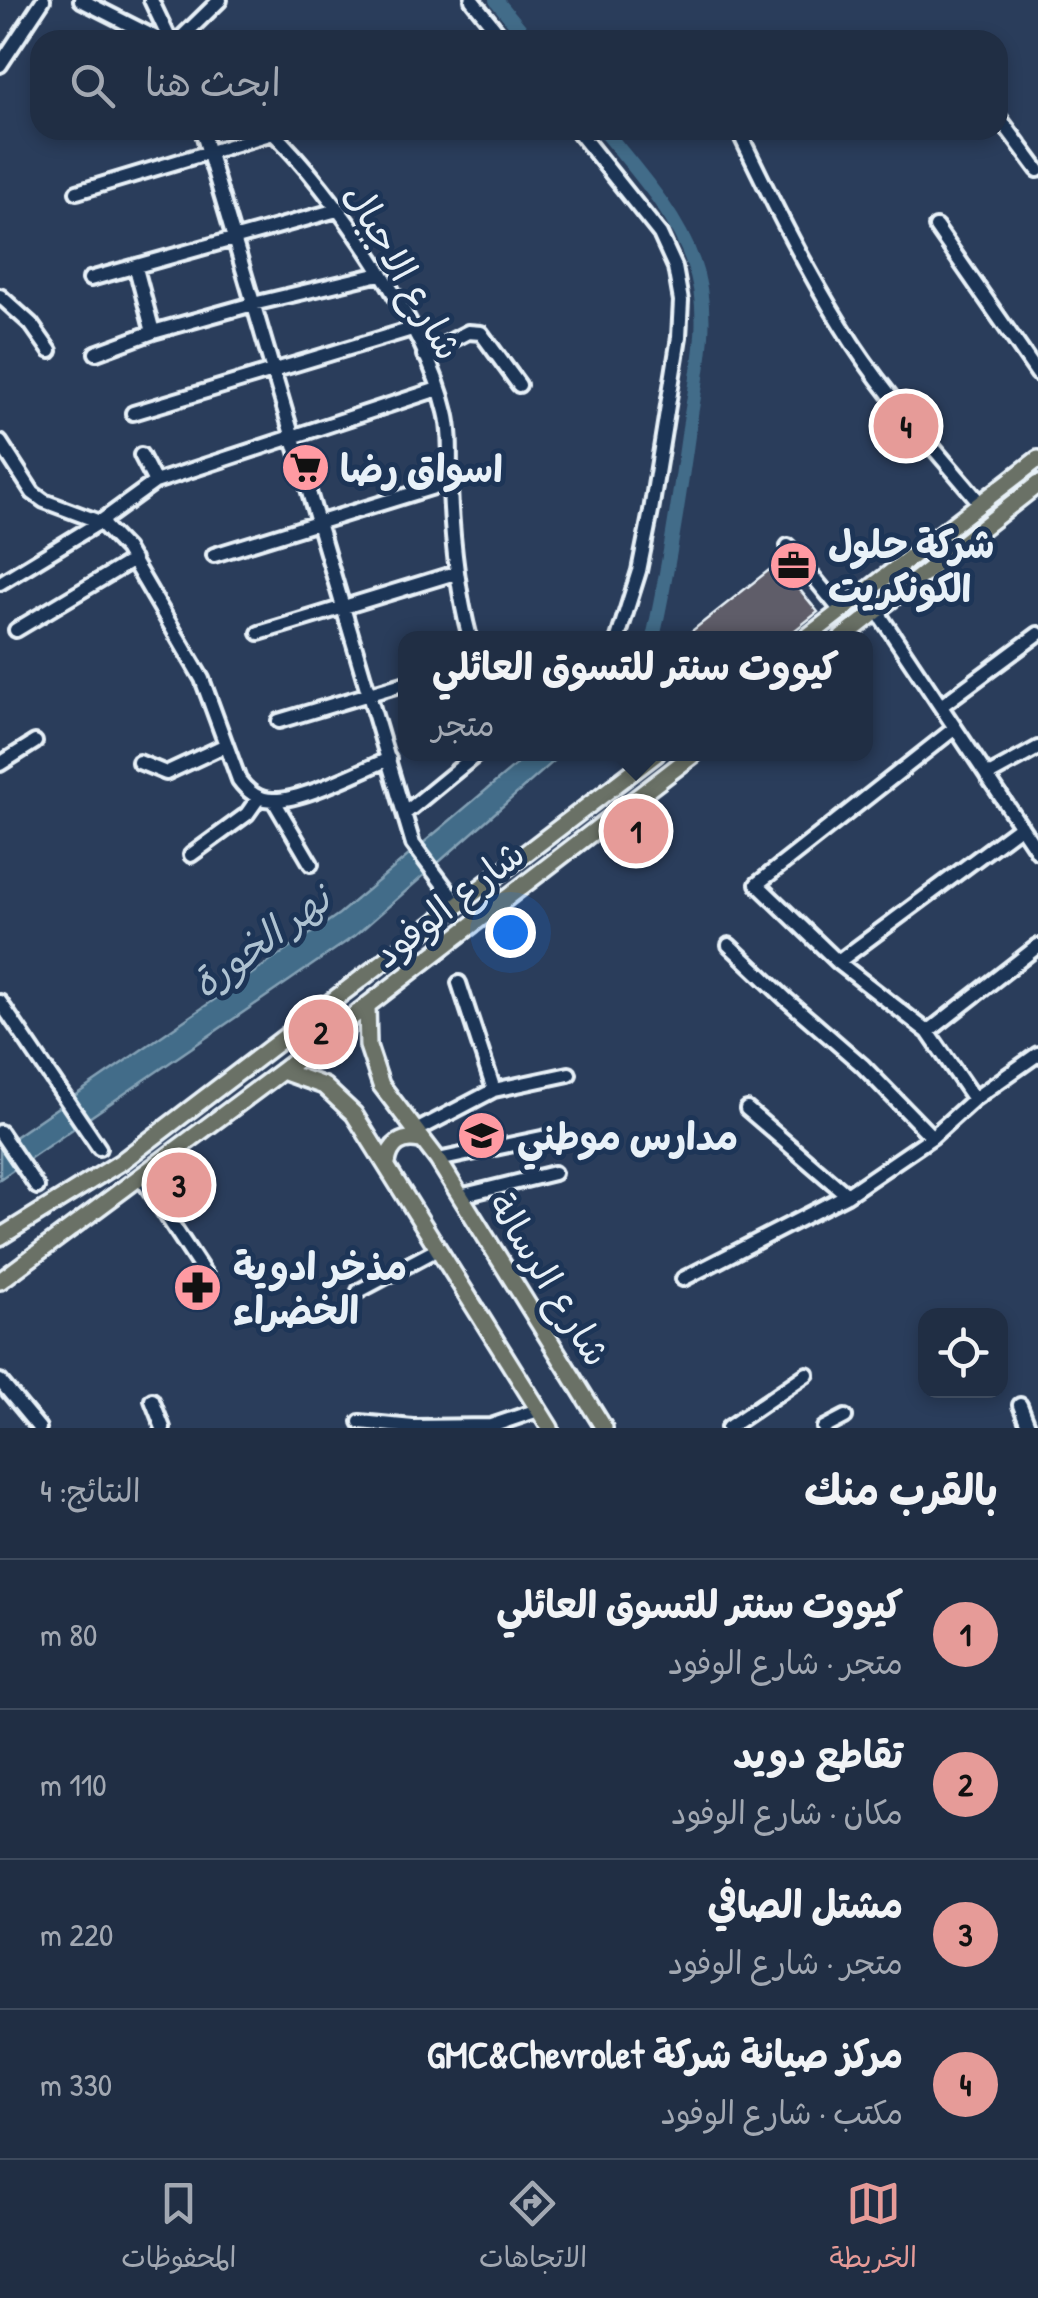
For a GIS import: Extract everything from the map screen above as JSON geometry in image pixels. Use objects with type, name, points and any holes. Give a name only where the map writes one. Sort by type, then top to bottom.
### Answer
[{"type":"main road","points":[[815,631],[1038,459]]},
{"type":"main road","points":[[851,631],[1038,484]]},
{"type":"main road","name":"شارع الوفود","points":[[0,1237],[121,1162],[647,761]]},
{"type":"main road","name":"شارع الوفود","points":[[0,1281],[282,1071],[685,761]]},
{"type":"main road","name":"شارع الرسالة","points":[[367,1006],[368,1046],[375,1072],[417,1136],[438,1160],[604,1428]]},
{"type":"main road","points":[[282,1071],[312,1079],[336,1094],[387,1162],[436,1250],[550,1428]]},
{"type":"main road","points":[[387,1162],[394,1145],[417,1136]]},
{"type":"street","points":[[0,65],[42,0]]},
{"type":"street","points":[[81,0],[140,30]]},
{"type":"street","points":[[151,0],[165,30]]},
{"type":"street","points":[[189,30],[220,0]]},
{"type":"street","points":[[472,0],[496,30]]},
{"type":"street","points":[[1008,130],[1038,170]]},
{"type":"street","points":[[206,140],[413,844],[457,903]]},
{"type":"street","points":[[77,192],[244,140]]},
{"type":"street","name":"شارع الاجبال","points":[[280,140],[305,165],[380,274],[412,328],[438,389],[449,435],[455,573],[468,631]]},
{"type":"street","points":[[586,140],[660,234],[674,267],[681,302],[680,337],[652,511],[640,571],[620,631]]},
{"type":"street","points":[[743,140],[777,211],[843,328],[899,406],[980,503]]},
{"type":"street","points":[[90,279],[337,210]]},
{"type":"street","points":[[936,227],[1038,374]]},
{"type":"street","points":[[136,268],[153,332]]},
{"type":"street","points":[[96,353],[153,332],[380,274]]},
{"type":"street","points":[[0,296],[31,324],[50,351]]},
{"type":"street","points":[[133,413],[412,328]]},
{"type":"street","points":[[424,354],[468,332],[482,333],[519,385]]},
{"type":"street","points":[[0,583],[100,522],[154,482],[438,389]]},
{"type":"street","points":[[0,442],[33,493],[100,522],[116,535],[192,660],[239,780],[259,797],[274,800],[314,790],[388,759]]},
{"type":"street","points":[[141,455],[154,482]]},
{"type":"street","points":[[214,555],[450,482]]},
{"type":"street","points":[[788,546],[841,611]]},
{"type":"street","points":[[16,630],[132,560]]},
{"type":"street","points":[[259,633],[455,573]]},
{"type":"street","points":[[877,612],[1038,852]]},
{"type":"street","points":[[940,706],[1038,634]]},
{"type":"street","points":[[279,721],[398,685]]},
{"type":"street","points":[[955,728],[756,884],[838,962],[928,1032],[974,1099]]},
{"type":"street","points":[[0,764],[34,742]]},
{"type":"street","points":[[138,762],[166,773],[226,746]]},
{"type":"street","points":[[987,776],[1038,748]]},
{"type":"street","points":[[404,814],[468,761]]},
{"type":"street","points":[[191,855],[248,814],[259,797]]},
{"type":"street","points":[[274,800],[311,864]]},
{"type":"street","points":[[838,962],[1021,826]]},
{"type":"street","points":[[729,944],[862,1064],[932,1137]]},
{"type":"street","points":[[928,1032],[1038,946]]},
{"type":"street","points":[[459,982],[494,1090]]},
{"type":"street","points":[[0,1002],[99,1148]]},
{"type":"street","points":[[684,1278],[847,1195],[932,1137],[974,1099],[1038,1054]]},
{"type":"street","points":[[417,1136],[494,1090],[569,1074]]},
{"type":"street","points":[[746,1109],[847,1195]]},
{"type":"street","points":[[1,1134],[37,1187]]},
{"type":"street","points":[[438,1160],[556,1135]]},
{"type":"street","points":[[460,1196],[554,1172]]},
{"type":"street","points":[[141,1177],[212,1284]]},
{"type":"street","points":[[359,1291],[436,1250]]},
{"type":"street","points":[[728,1428],[807,1374]]},
{"type":"street","points":[[0,1381],[5,1396],[39,1428]]},
{"type":"street","points":[[152,1400],[164,1428]]},
{"type":"street","points":[[1020,1405],[1028,1428]]},
{"type":"street","points":[[360,1422],[413,1427],[490,1426],[538,1410]]},
{"type":"street","points":[[824,1428],[845,1417]]},
{"type":"water","name":"نهر الخورة","points":[[521,761],[554,761],[356,935],[0,1179],[0,1147],[339,914]]},
{"type":"building","points":[[778,563],[818,612],[794,631],[692,631]]},
{"type":"waterway","name":"نهر الخورة","points":[[496,0],[521,30]]},
{"type":"waterway","name":"نهر الخورة","points":[[612,140],[676,226],[693,262],[702,301],[699,361],[654,631]]},
{"type":"place","name":"مركز صيانة شركة GMC&Chevrolet","points":[[906,426]]},
{"type":"place","name":"اسواق رضا","points":[[305,468]]},
{"type":"place","name":"شركة حلول الكونكريت","points":[[793,566]]},
{"type":"place","name":"كيووت سنتر للتسوق العائلي","points":[[636,831]]},
{"type":"place","name":"تقاطع دويد","points":[[321,1032]]},
{"type":"place","name":"مدارس موطني","points":[[482,1136]]},
{"type":"place","name":"مشتل الصافي","points":[[179,1185]]},
{"type":"place","name":"مذخر ادوية الخضراء","points":[[198,1288]]}]
